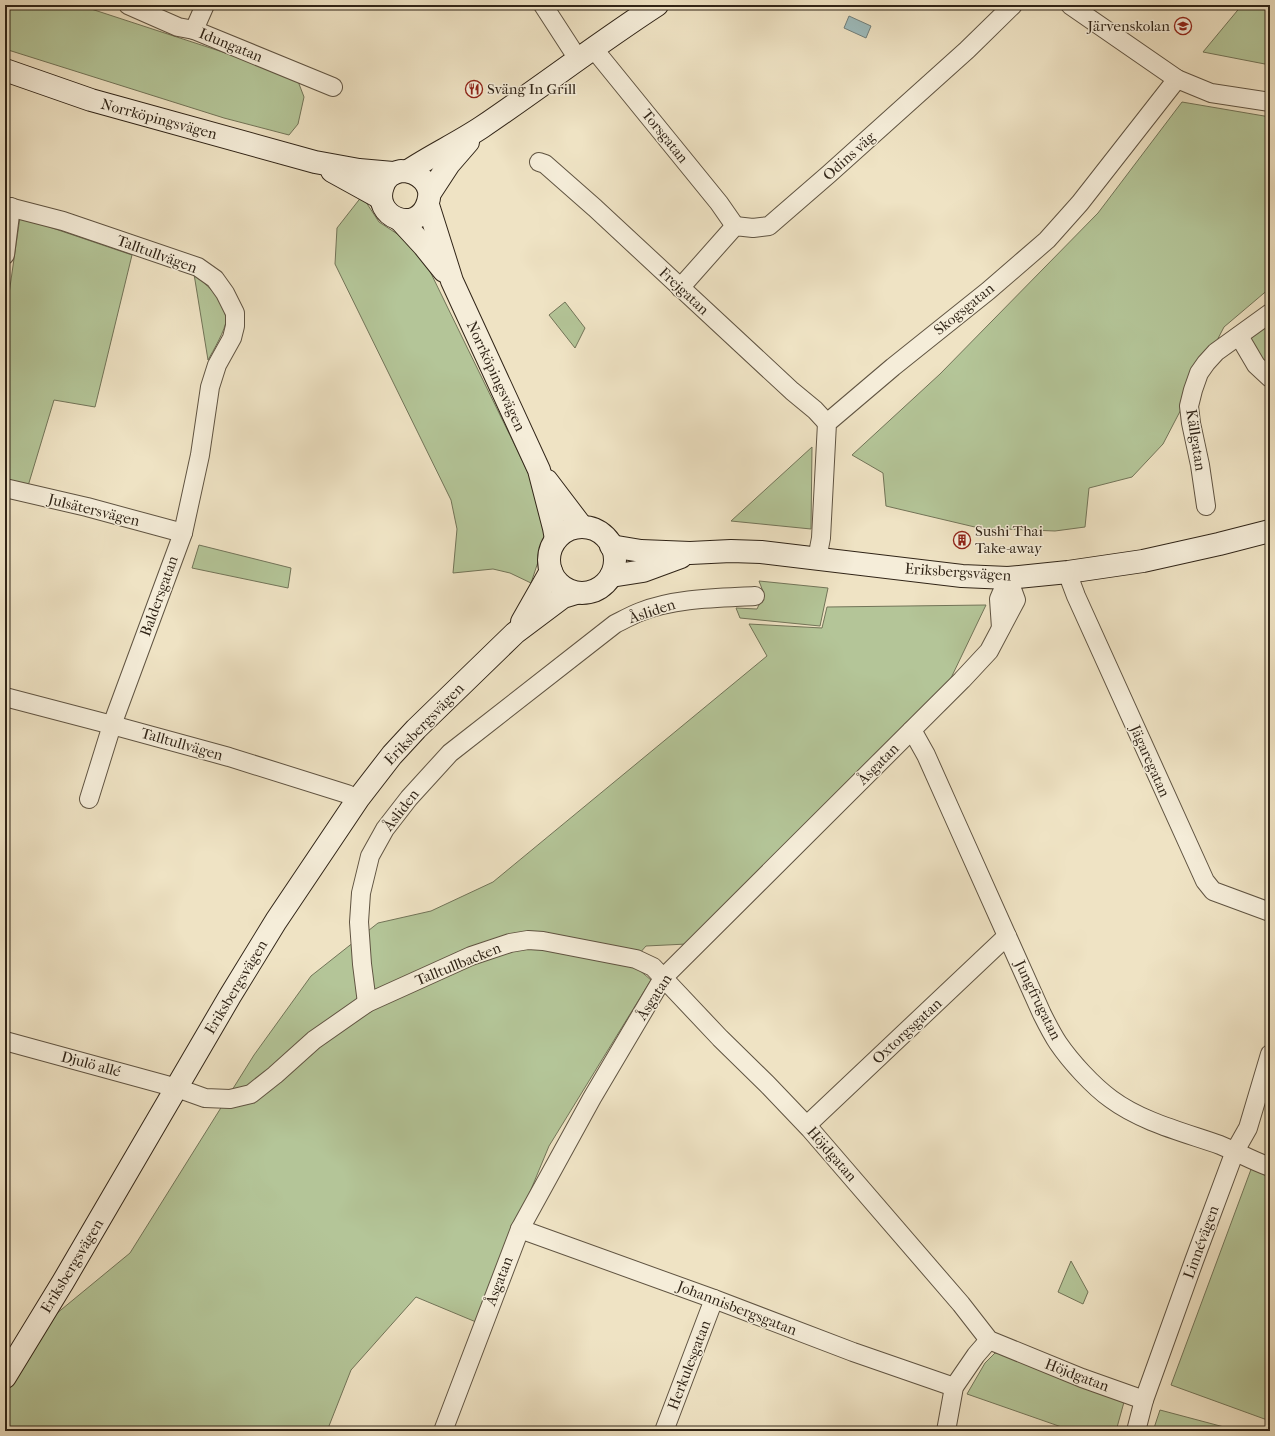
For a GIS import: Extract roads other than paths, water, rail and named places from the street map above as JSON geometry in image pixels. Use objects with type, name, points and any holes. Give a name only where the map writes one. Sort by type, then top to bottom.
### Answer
[{"type":"main road","points":[[480,128],[449,164],[418,217],[410,220],[401,220],[388,213],[383,206],[381,198],[387,178],[401,172],[480,128],[657,5]]},
{"type":"main road","name":"Norrköpingsvägen","points":[[5,70],[91,100],[315,162],[359,170],[401,172]]},
{"type":"main road","name":"Norrköpingsvägen","points":[[315,162],[381,198]]},
{"type":"main road","points":[[401,172],[416,174],[422,178],[426,183],[429,199]]},
{"type":"main road","name":"Norrköpingsvägen","points":[[429,199],[452,281],[539,470],[556,539]]},
{"type":"main road","name":"Norrköpingsvägen","points":[[401,220],[452,281]]},
{"type":"main road","name":"Norrköpingsvägen","points":[[539,470],[582,527]]},
{"type":"main road","points":[[582,527],[601,534],[607,540],[611,546],[614,560],[611,576],[606,583],[592,592],[576,593],[567,590],[554,577],[551,571],[550,554],[556,539],[568,530],[582,527]]},
{"type":"main road","name":"Eriksbergsvägen","points":[[611,546],[641,551],[690,553],[731,551],[761,552],[962,576],[1008,578],[1067,572],[1143,561],[1219,544],[1270,530]]},
{"type":"main road","name":"Eriksbergsvägen","points":[[611,576],[642,571],[690,553]]},
{"type":"main road","name":"Eriksbergsvägen","points":[[515,633],[551,571]]},
{"type":"main road","name":"Eriksbergsvägen","points":[[5,1377],[63,1282],[230,996],[276,921],[358,799],[392,755],[416,729],[515,633],[563,597],[576,593]]},
{"type":"street","name":"Idungatan","points":[[128,5],[178,27],[194,30],[333,87]]},
{"type":"street","points":[[194,30],[205,5]]},
{"type":"street","name":"Torsgatan","points":[[543,5],[719,203],[735,226]]},
{"type":"street","name":"Odins väg","points":[[735,226],[753,228],[769,226],[967,50],[1013,5]]},
{"type":"street","points":[[1070,5],[1177,79],[1211,93],[1270,102]]},
{"type":"street","name":"Skogsgatan","points":[[827,423],[893,366],[988,291],[1047,240],[1080,203],[1177,79]]},
{"type":"street","name":"Frejgatan","points":[[539,162],[545,164],[595,208],[680,288],[815,410],[827,423]]},
{"type":"street","points":[[5,255],[8,206]]},
{"type":"street","name":"Talltullvägen","points":[[8,206],[63,221],[198,267],[215,279],[225,293],[235,313],[235,326],[232,338],[217,364],[210,388]]},
{"type":"street","points":[[680,288],[735,226]]},
{"type":"street","name":"Källgatan","points":[[1206,506],[1200,465],[1190,423],[1189,406],[1193,390],[1199,374],[1216,352],[1270,313]]},
{"type":"street","points":[[1239,336],[1256,365],[1270,378]]},
{"type":"street","name":"Baldersgatan","points":[[89,799],[112,724],[183,533],[200,455],[210,388]]},
{"type":"street","points":[[817,559],[821,538],[827,423]]},
{"type":"street","name":"Julsätersvägen","points":[[5,488],[87,507],[183,533]]},
{"type":"street","name":"Jägaregatan","points":[[1067,572],[1079,603],[1205,881],[1213,891],[1270,912]]},
{"type":"street","name":"Åsgatan","points":[[442,1431],[520,1229],[589,1105],[664,978],[962,680],[989,651],[1001,628],[999,599],[1008,578]]},
{"type":"street","name":"Åsliden","points":[[367,1003],[359,922],[361,893],[370,856],[385,829],[408,798],[450,753],[615,624],[640,612],[671,604],[698,599],[755,596]]},
{"type":"street","name":"Talltullvägen","points":[[5,697],[112,724],[229,757],[347,794],[358,799]]},
{"type":"street","name":"Jungfrugatan","points":[[912,730],[926,755],[952,810],[1042,1014],[1059,1044],[1081,1071],[1110,1099],[1129,1110],[1154,1122],[1235,1151],[1257,1163],[1270,1167]]},
{"type":"street","name":"Oxtorgsgatan","points":[[807,1125],[1007,936]]},
{"type":"street","name":"Talltullbacken","points":[[367,1003],[472,956],[510,943],[528,940],[543,941],[636,959],[653,967],[664,978]]},
{"type":"street","name":"Höjdgatan","points":[[664,978],[720,1038],[807,1125],[961,1304],[989,1340],[1082,1378],[1144,1400]]},
{"type":"street","points":[[177,1088],[205,1098],[230,1099],[251,1094],[314,1040],[367,1003]]},
{"type":"street","name":"Djulö allé","points":[[5,1041],[177,1088]]},
{"type":"street","name":"Linnévägen","points":[[1136,1431],[1144,1400],[1235,1151],[1248,1128],[1270,1054]]},
{"type":"street","name":"Johannisbergsgatan","points":[[520,1229],[714,1299],[853,1352],[954,1387]]},
{"type":"street","name":"Herkulesgatan","points":[[664,1431],[714,1299]]},
{"type":"street","points":[[946,1431],[954,1387],[989,1340]]},
{"type":"water","points":[[849,16],[871,26],[866,38],[844,28]]},
{"type":"place","name":"Järvenskolan","points":[[1183,26]]},
{"type":"place","name":"Sväng In Grill","points":[[474,89]]},
{"type":"place","name":"Sushi Thai Take-away","points":[[962,540]]}]
